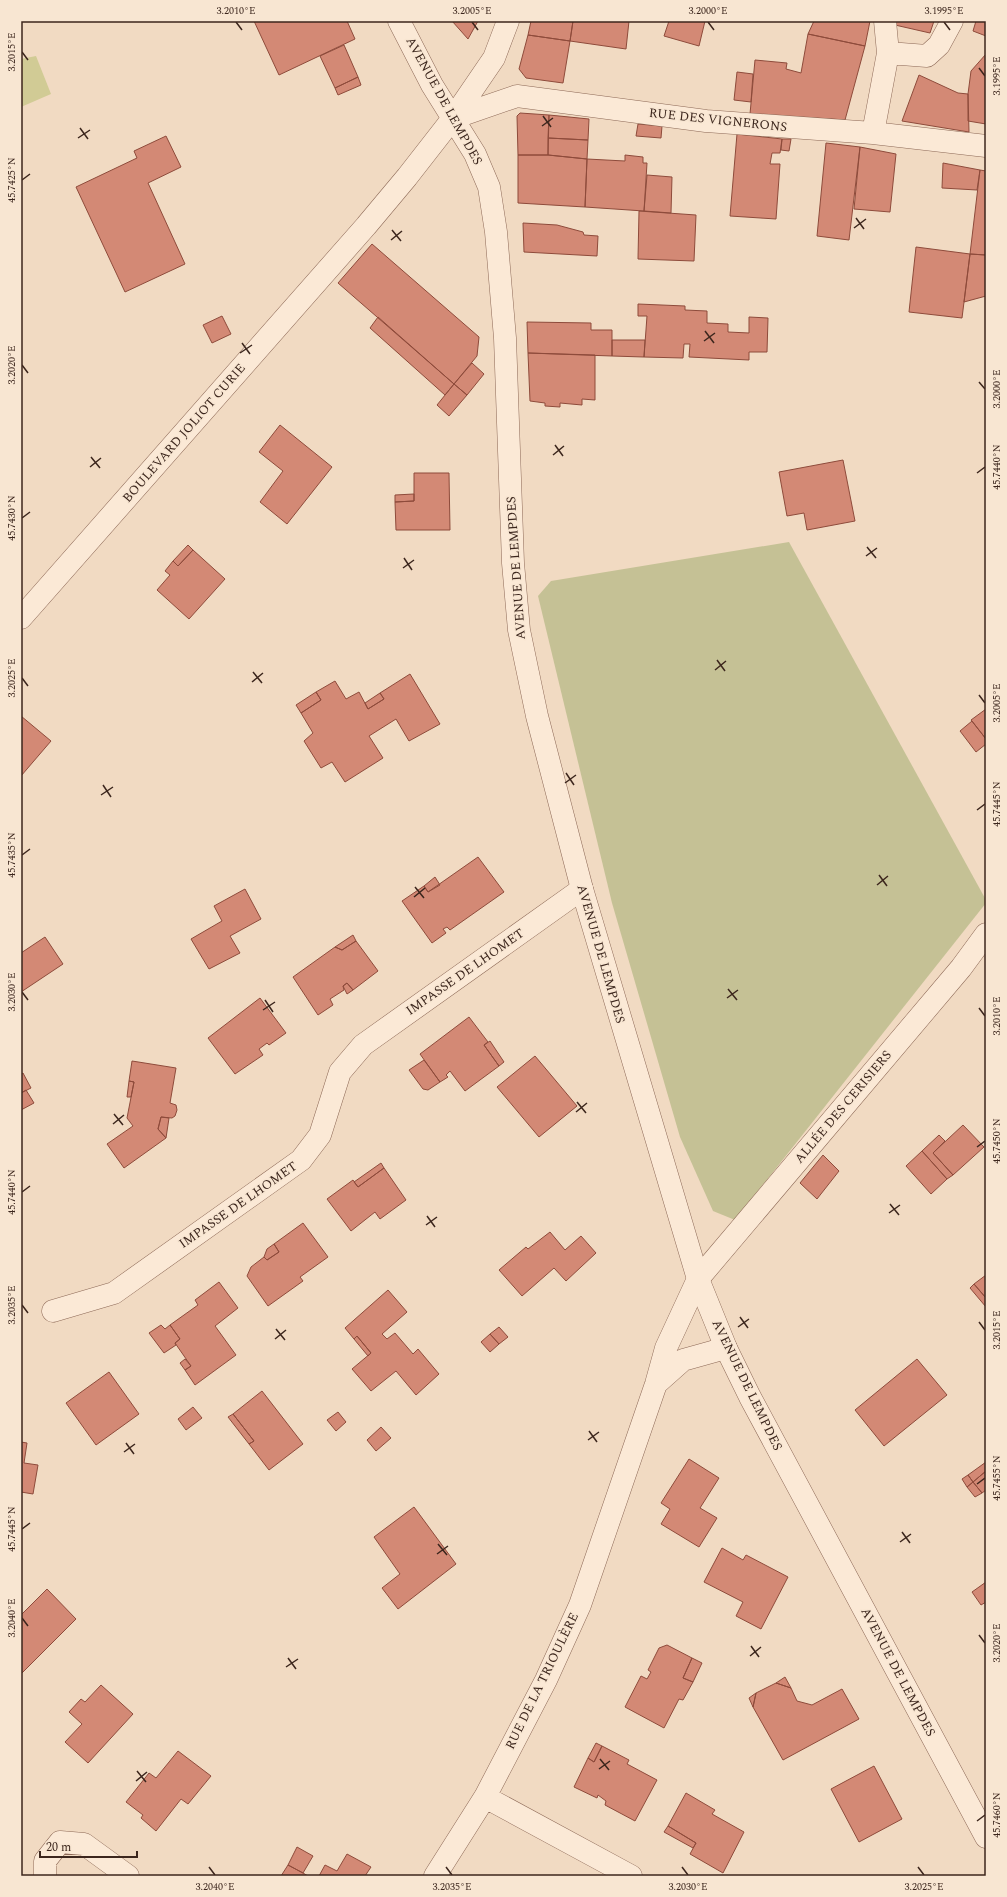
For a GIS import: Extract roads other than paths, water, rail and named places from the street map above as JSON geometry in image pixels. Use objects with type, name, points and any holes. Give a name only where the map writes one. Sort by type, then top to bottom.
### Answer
[{"type":"street","name":"AVENUE DE LEMPDES","points":[[399,21],[432,85],[475,154],[489,187],[496,232],[505,338],[514,563],[519,630],[537,716],[582,889],[698,1278],[726,1348],[750,1397],[986,1837]]},
{"type":"street","name":"BOULEVARD JOLIOT CURIE","points":[[21,618],[407,178],[453,118],[494,58],[508,21]]},
{"type":"street","points":[[874,133],[888,53],[885,21]]},
{"type":"street","points":[[888,53],[927,56],[939,45],[952,21]]},
{"type":"street","name":"RUE DES VIGNERONS","points":[[453,118],[517,96],[706,121],[874,133],[986,146]]},
{"type":"street","name":"IMPASSE DE LHOMET","points":[[53,1311],[114,1293],[301,1160],[320,1134],[340,1072],[363,1045],[582,889]]},
{"type":"street","name":"ALLÉE DES CERISIERS","points":[[698,1278],[961,968],[986,934]]},
{"type":"street","name":"RUE DE LA TRIOULÈRE","points":[[434,1876],[485,1797],[546,1680],[580,1605],[656,1384],[666,1348],[698,1278]]},
{"type":"street","name":"RUE DE LA TRIOULÈRE","points":[[656,1384],[683,1360],[726,1348]]},
{"type":"street","points":[[485,1797],[631,1876]]},
{"type":"street","points":[[45,1876],[45,1861],[60,1842],[84,1844],[128,1876]]}]
